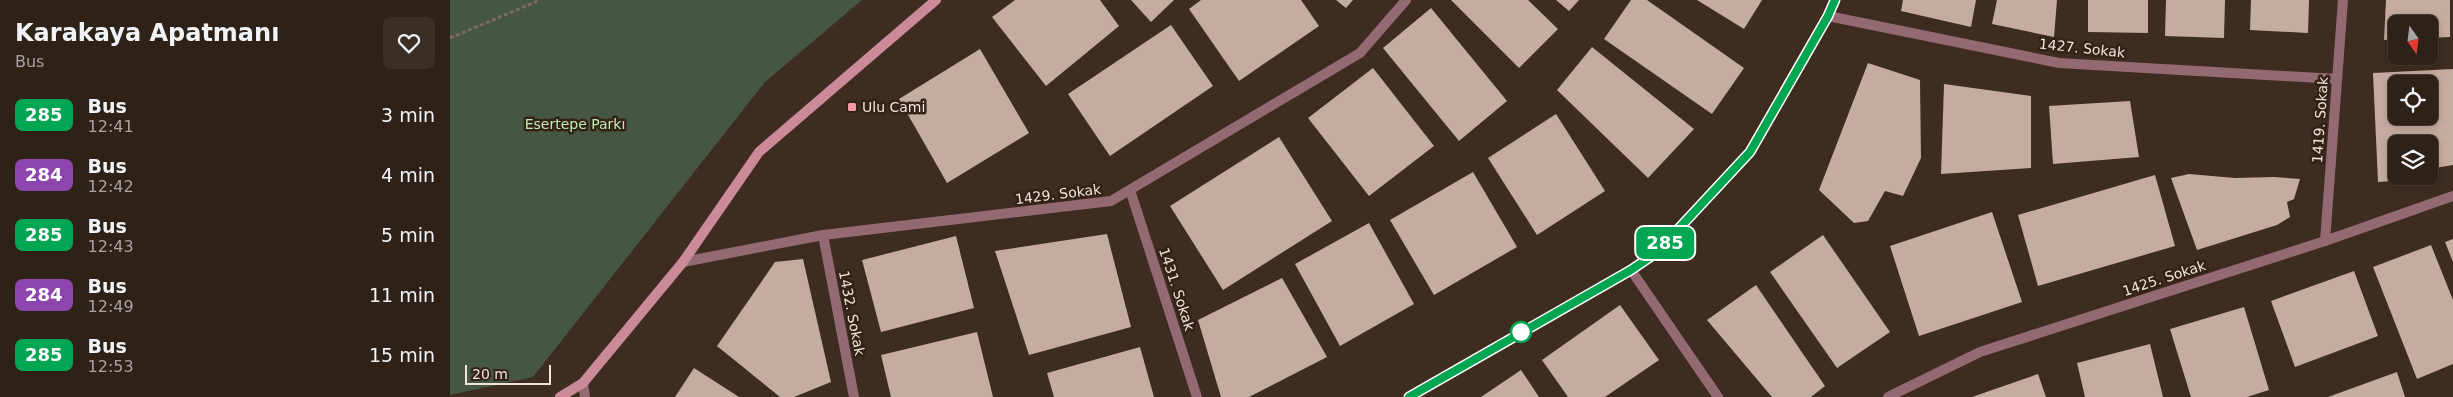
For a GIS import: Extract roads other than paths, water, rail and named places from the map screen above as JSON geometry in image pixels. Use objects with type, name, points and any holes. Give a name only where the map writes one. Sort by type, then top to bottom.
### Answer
[{"type":"street","points":[[560,397],[583,383],[683,262],[759,152],[936,0]]},
{"type":"street","name":"1429. Sokak","points":[[683,262],[823,235],[1110,202],[1360,53],[1406,0]]},
{"type":"street","points":[[1410,397],[1631,270],[1656,253],[1750,152],[1828,16],[1835,0]]},
{"type":"street","name":"1419. Sokak","points":[[2325,241],[2343,0]]},
{"type":"street","name":"1427. Sokak","points":[[1828,16],[2059,63],[2337,79]]},
{"type":"street","name":"1431. Sokak","points":[[1130,190],[1197,397]]},
{"type":"street","name":"1425. Sokak","points":[[1888,397],[1980,352],[2325,241],[2453,196]]},
{"type":"street","name":"1432. Sokak","points":[[823,235],[854,397]]},
{"type":"street","points":[[1631,270],[1718,397]]},
{"type":"street","points":[[583,383],[585,397]]},
{"type":"place","name":"Ulu Cami","points":[[852,107]]},
{"type":"park label","name":"Esertepe Parkı","points":[[575,124]]}]
